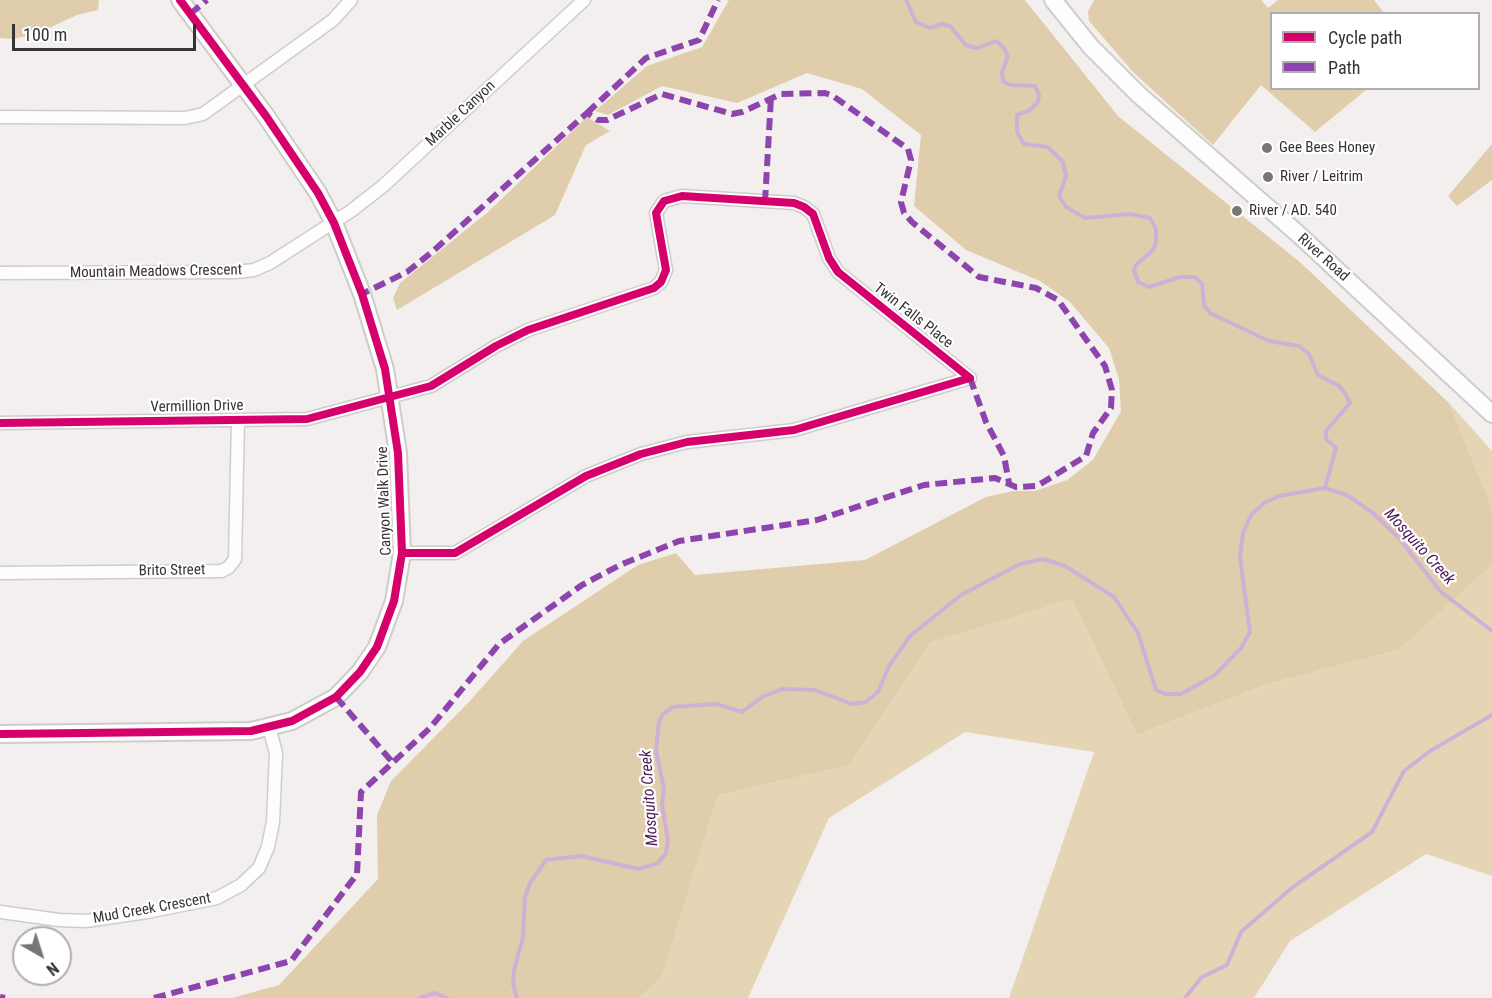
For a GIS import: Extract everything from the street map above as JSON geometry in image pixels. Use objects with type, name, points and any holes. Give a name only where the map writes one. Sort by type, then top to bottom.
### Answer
[{"type":"street","name":"Canyon Walk Drive","points":[[0,734],[235,732],[292,721],[322,705],[346,688],[377,647],[390,617],[402,553],[398,453],[391,399],[365,303],[334,222],[298,162],[180,0]]},
{"type":"street","points":[[0,117],[194,117],[211,110],[333,20],[351,0]]},
{"type":"street","name":"Marble Canyon","points":[[334,222],[383,186],[584,0]]},
{"type":"street","name":"River Road","points":[[1053,0],[1091,47],[1138,94],[1296,233],[1492,414]]},
{"type":"street","name":"Twin Falls Place","points":[[391,399],[438,383],[496,346],[528,330],[654,288],[661,282],[666,270],[656,213],[664,201],[682,196],[787,203],[804,207],[813,214],[829,258],[845,280],[970,378],[794,430],[687,442],[641,454],[586,476],[455,553],[402,553]]},
{"type":"street","name":"Mountain Meadows Crescent","points":[[0,273],[254,270],[270,263],[334,222]]},
{"type":"street","name":"Vermillion Drive","points":[[0,423],[307,419],[391,399]]},
{"type":"street","name":"Brito Street","points":[[0,573],[222,571],[229,567],[235,559],[238,420]]},
{"type":"street","name":"Mud Creek Crescent","points":[[0,912],[59,920],[107,918],[217,898],[241,885],[259,868],[268,847],[271,831],[276,753],[269,727]]},
{"type":"shaded area","points":[[0,0],[99,0],[98,10],[77,15],[36,34],[13,39],[0,38]]},
{"type":"shaded area","points":[[729,0],[1025,0],[1118,116],[1301,263],[1449,403],[1492,508],[1492,565],[1399,650],[1267,684],[1137,735],[1072,599],[930,643],[850,765],[718,795],[662,977],[639,998],[232,998],[279,985],[378,879],[377,815],[391,781],[469,702],[523,641],[638,565],[676,553],[695,575],[865,560],[986,497],[1013,491],[1035,491],[1067,480],[1093,460],[1121,411],[1119,379],[1109,348],[1070,302],[1040,281],[966,250],[914,206],[921,135],[862,89],[807,73],[737,103],[662,86],[608,115],[595,111],[647,66],[702,47]]},
{"type":"shaded area","points":[[1094,0],[1261,0],[1268,8],[1278,0],[1374,0],[1383,12],[1270,12],[1270,90],[1366,90],[1315,132],[1261,85],[1213,145],[1133,72],[1089,21],[1088,11]]},
{"type":"shaded area","points":[[587,117],[610,131],[586,145],[555,215],[397,310],[393,298],[400,283],[488,212]]},
{"type":"shaded area","points":[[1492,144],[1492,180],[1457,206],[1448,196]]},
{"type":"shaded area","points":[[1449,403],[1492,451],[1492,508]]},
{"type":"shaded area","points":[[1492,565],[1492,876],[1426,854],[1290,941],[1254,998],[1009,998],[1094,752],[965,732],[829,818],[748,998],[639,998],[662,977],[718,795],[850,765],[930,643],[1072,599],[1137,735],[1267,684],[1399,650]]},
{"type":"waterway","points":[[906,0],[916,22],[930,28],[941,24],[950,26],[966,45],[978,48],[996,41],[1008,56],[1002,72],[1003,81],[1010,85],[1035,86],[1039,95],[1038,102],[1030,110],[1017,115],[1017,132],[1024,144],[1048,147],[1063,162],[1066,176],[1059,196],[1066,207],[1085,218],[1130,214],[1150,218],[1156,229],[1156,243],[1152,251],[1136,265],[1134,270],[1138,282],[1149,287],[1180,277],[1195,277],[1202,284],[1204,305],[1210,313],[1269,341],[1299,346],[1309,354],[1318,375],[1339,386],[1350,403],[1326,431],[1326,439],[1336,448],[1325,488]]},
{"type":"waterway","name":"Mosquito Creek","points":[[517,998],[513,984],[514,970],[523,937],[525,897],[530,883],[546,860],[581,856],[639,869],[658,863],[666,853],[668,840],[662,804],[664,789],[656,751],[659,721],[663,714],[673,707],[716,704],[742,712],[762,697],[782,689],[815,690],[852,704],[866,702],[878,692],[889,666],[910,636],[961,595],[1020,564],[1043,559],[1065,566],[1114,597],[1138,633],[1156,690],[1165,694],[1181,694],[1215,675],[1241,648],[1250,632],[1240,558],[1243,533],[1251,515],[1264,503],[1279,496],[1325,488],[1347,495],[1373,513],[1399,538],[1440,591],[1492,631]]},
{"type":"waterway","points":[[1185,998],[1202,977],[1227,965],[1241,932],[1293,887],[1372,832],[1404,771],[1430,751],[1492,715]]},
{"type":"waterway","name":"Mosquito Creek","points":[[420,998],[435,993],[447,998]]},
{"type":"marked path","points":[[190,14],[207,0]]},
{"type":"marked path","points":[[587,113],[646,58],[699,40],[718,0]]},
{"type":"marked path","points":[[154,998],[291,961],[357,874],[361,792],[430,728],[499,644],[582,585],[620,565],[679,541],[817,520],[924,485],[995,478],[1016,487],[1037,486],[1086,456],[1093,433],[1111,408],[1112,390],[1105,366],[1058,300],[1036,288],[979,277],[912,222],[904,213],[901,202],[911,160],[908,149],[833,96],[825,93],[781,94],[742,112],[732,114],[662,94],[607,120],[598,120],[587,113],[432,252],[407,272],[362,294]]},
{"type":"marked path","points":[[765,202],[771,97]]},
{"type":"marked path","points":[[970,378],[986,422],[1004,456],[1009,483]]},
{"type":"marked path","points":[[336,697],[394,764]]},
{"type":"marked path","points":[[0,997],[5,998]]},
{"type":"cycle path","points":[[0,734],[251,731],[292,721],[336,697],[360,672],[377,647],[394,601],[402,553],[398,453],[385,369],[362,294],[334,223],[318,193],[266,116],[180,0]]},
{"type":"cycle path","points":[[0,423],[307,419],[431,386],[496,346],[528,330],[654,288],[661,282],[666,270],[656,213],[664,201],[682,196],[794,203],[804,207],[813,214],[829,258],[838,272],[970,378],[794,430],[687,442],[641,454],[586,476],[455,553],[402,553]]},
{"type":"place","name":"Gee Bees Honey","points":[[1267,148]]},
{"type":"place","name":"River / Leitrim","points":[[1268,177]]},
{"type":"place","name":"River / AD. 540","points":[[1237,211]]}]
